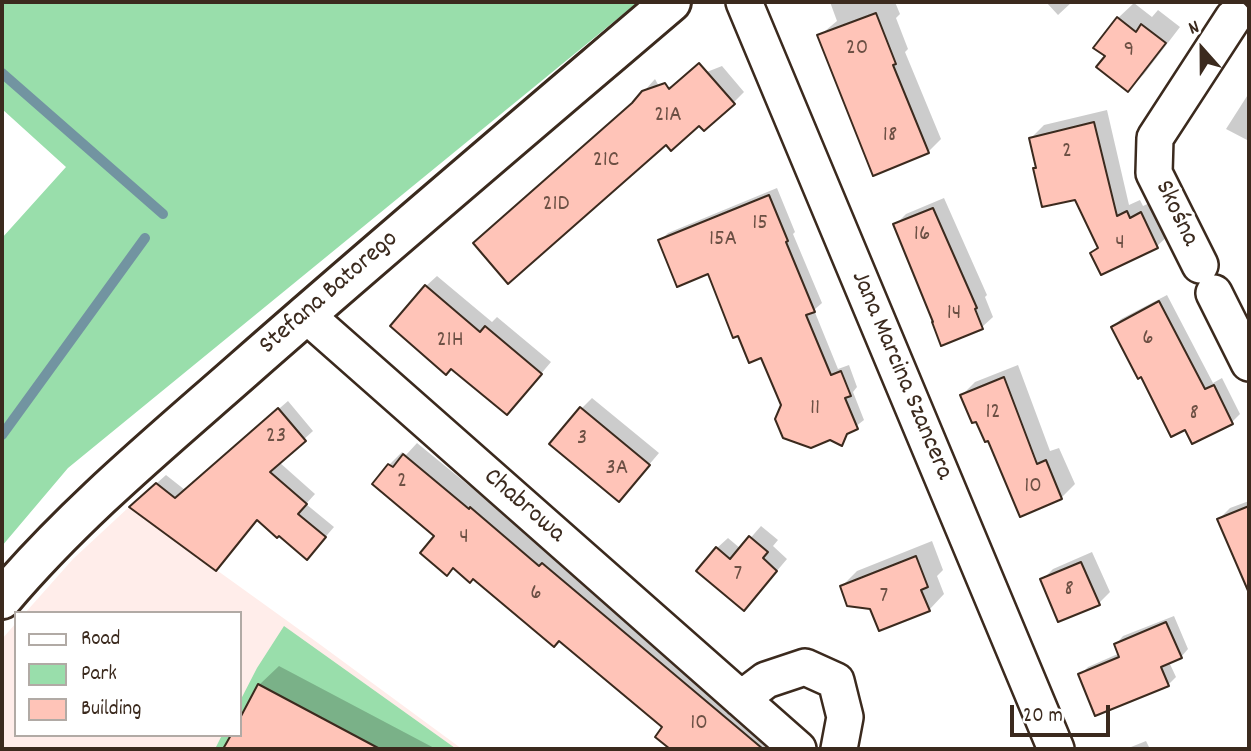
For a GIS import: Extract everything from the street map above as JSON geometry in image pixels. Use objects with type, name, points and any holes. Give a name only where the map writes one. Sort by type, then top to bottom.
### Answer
[{"type":"street","name":"Stefana Batorego","points":[[2,599],[26,570],[93,502],[306,314],[671,2]]},
{"type":"street","name":"Jana Marcina Szancera","points":[[744,2],[1056,749]]},
{"type":"street","name":"Skośna","points":[[1231,16],[1155,138],[1154,173],[1249,362]]},
{"type":"street","name":"Chabrowa","points":[[306,314],[798,749]]},
{"type":"street","points":[[741,699],[766,680],[805,667],[836,681],[845,717],[839,749]]},
{"type":"shaded area","points":[[129,507],[462,749],[2,749],[2,639],[14,625],[14,737],[242,737],[242,611],[27,611],[73,559]]},
{"type":"green space","points":[[2,2],[638,2],[68,468],[2,546],[2,238],[66,167],[2,109]]},
{"type":"green space","points":[[284,626],[455,748],[215,749],[221,737],[242,737],[242,697]]},
{"type":"building","points":[[876,13],[896,64],[893,65],[929,153],[873,176],[817,35]]},
{"type":"building","points":[[1117,17],[1136,32],[1141,24],[1166,43],[1128,92],[1096,67],[1105,56],[1093,48]]},
{"type":"building","points":[[699,63],[735,104],[704,131],[699,126],[671,151],[666,145],[508,284],[473,243],[632,103],[642,91],[665,83],[669,89]]},
{"type":"building","points":[[1094,122],[1117,216],[1127,211],[1130,218],[1141,212],[1158,248],[1101,275],[1090,253],[1098,248],[1075,200],[1042,207],[1029,138]]},
{"type":"building","points":[[769,195],[815,312],[806,315],[831,375],[841,371],[851,396],[845,398],[858,429],[847,434],[842,446],[830,440],[811,448],[783,438],[775,419],[781,405],[761,358],[749,363],[738,336],[733,338],[708,274],[677,287],[658,240]]},
{"type":"building","points":[[933,208],[977,308],[975,309],[983,329],[941,346],[893,224]]},
{"type":"building","points":[[425,285],[480,332],[485,326],[542,374],[507,415],[451,369],[446,375],[390,326]]},
{"type":"building","points":[[1159,301],[1205,389],[1214,385],[1233,424],[1192,444],[1185,430],[1171,437],[1141,377],[1138,379],[1111,327]]},
{"type":"building","points":[[1004,377],[1037,464],[1046,460],[1062,499],[1020,517],[988,441],[985,442],[976,422],[972,423],[960,395]]},
{"type":"building","points":[[580,407],[650,465],[619,502],[549,444]]},
{"type":"building","points":[[278,408],[306,441],[270,472],[307,504],[298,514],[326,537],[307,560],[257,520],[216,571],[129,507],[156,483],[175,498]]},
{"type":"building","points":[[403,454],[539,566],[542,563],[763,749],[670,749],[655,737],[662,727],[559,641],[554,647],[473,579],[470,583],[453,568],[447,576],[420,553],[434,536],[372,484],[388,464],[393,467]]},
{"type":"building","points":[[1249,506],[1249,593],[1217,519]]},
{"type":"building","points":[[749,536],[768,552],[763,558],[777,571],[744,611],[696,571],[716,547],[730,559]]},
{"type":"building","points":[[916,556],[928,587],[921,590],[930,611],[879,631],[870,609],[847,606],[840,586]]},
{"type":"building","points":[[1081,562],[1100,605],[1058,622],[1040,579]]},
{"type":"building","points":[[1166,622],[1182,658],[1161,667],[1169,686],[1095,716],[1078,674],[1119,657],[1114,644]]},
{"type":"building","points":[[258,684],[380,749],[223,749],[230,737],[242,737],[242,714]]},
{"type":"waterway","points":[[2,73],[163,214]]},
{"type":"waterway","points":[[2,435],[145,238]]}]
